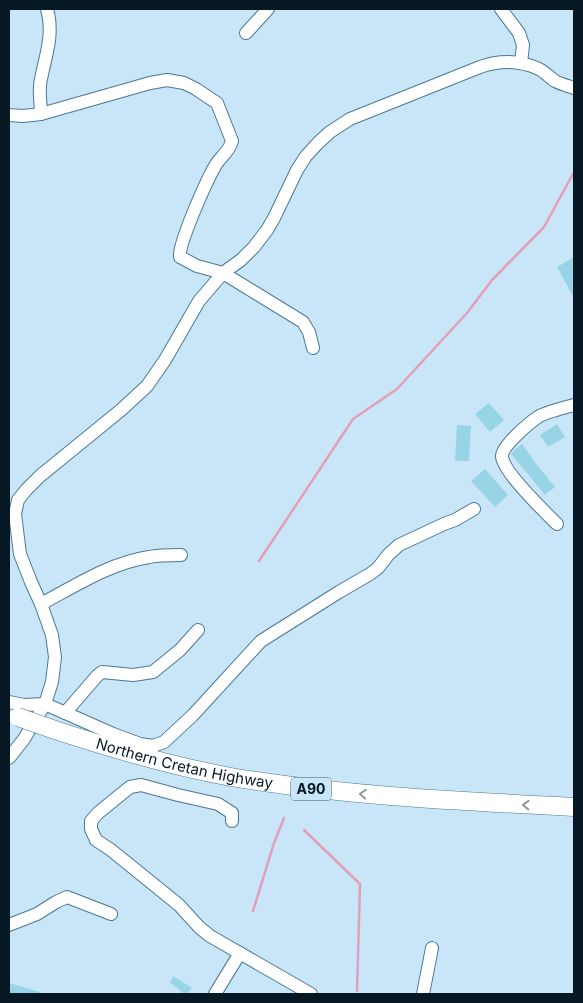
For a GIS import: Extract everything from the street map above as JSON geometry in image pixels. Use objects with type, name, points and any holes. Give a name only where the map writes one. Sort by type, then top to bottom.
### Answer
[{"type":"highway","name":"Northern Cretan Highway","points":[[13,715],[114,749],[161,762],[294,787],[373,795],[574,807]]},
{"type":"street","points":[[41,114],[40,80],[49,46],[51,27],[47,9]]},
{"type":"street","points":[[246,33],[268,9]]},
{"type":"street","points":[[501,9],[519,33],[523,45],[521,63]]},
{"type":"street","points":[[9,758],[24,739],[45,704],[52,682],[55,657],[52,635],[20,554],[13,503],[40,476],[121,410],[146,386],[165,360],[199,301],[224,273],[254,247],[274,218],[297,170],[306,156],[330,132],[350,119],[480,66],[492,63],[508,61],[521,63],[574,88]]},
{"type":"street","points":[[9,115],[41,114],[150,83],[167,80],[184,83],[217,103],[232,140],[231,147],[217,163],[211,174],[186,233],[179,253],[180,257],[189,263],[224,273],[303,322],[309,332],[314,348]]},
{"type":"street","points":[[557,524],[514,479],[502,460],[501,455],[506,444],[538,417],[574,405]]},
{"type":"street","points":[[9,702],[24,705],[45,704],[140,744],[153,746],[164,742],[193,715],[262,641],[370,574],[399,545],[455,520],[474,509]]},
{"type":"street","points":[[41,604],[99,572],[148,557],[180,555]]},
{"type":"street","points":[[65,713],[102,672],[133,674],[153,672],[180,650],[198,630]]},
{"type":"street","points":[[232,821],[232,813],[218,804],[178,796],[141,785],[130,786],[98,813],[91,821],[91,829],[96,840],[111,850],[179,906],[210,936],[312,994]]},
{"type":"street","points":[[9,925],[67,898],[111,914]]},
{"type":"street","points":[[423,994],[432,948]]},
{"type":"street","points":[[215,994],[240,953]]},
{"type":"building","points":[[574,257],[574,298],[557,267]]},
{"type":"building","points":[[489,403],[504,420],[490,432],[475,414]]},
{"type":"building","points":[[557,424],[565,437],[548,447],[540,435]]},
{"type":"building","points":[[457,425],[471,426],[469,461],[455,461]]},
{"type":"building","points":[[522,444],[555,487],[545,495],[511,454]]},
{"type":"building","points":[[485,469],[508,495],[495,507],[471,481]]},
{"type":"building","points":[[173,976],[192,988],[186,994],[181,992],[170,983]]},
{"type":"building","points":[[9,983],[40,992],[39,994],[9,994]]},
{"type":"waterway","points":[[259,561],[353,419],[397,389],[467,313],[492,280],[544,227],[574,172]]},
{"type":"waterway","points":[[253,911],[274,843],[284,818]]},
{"type":"waterway","points":[[304,830],[360,884],[357,991]]}]
